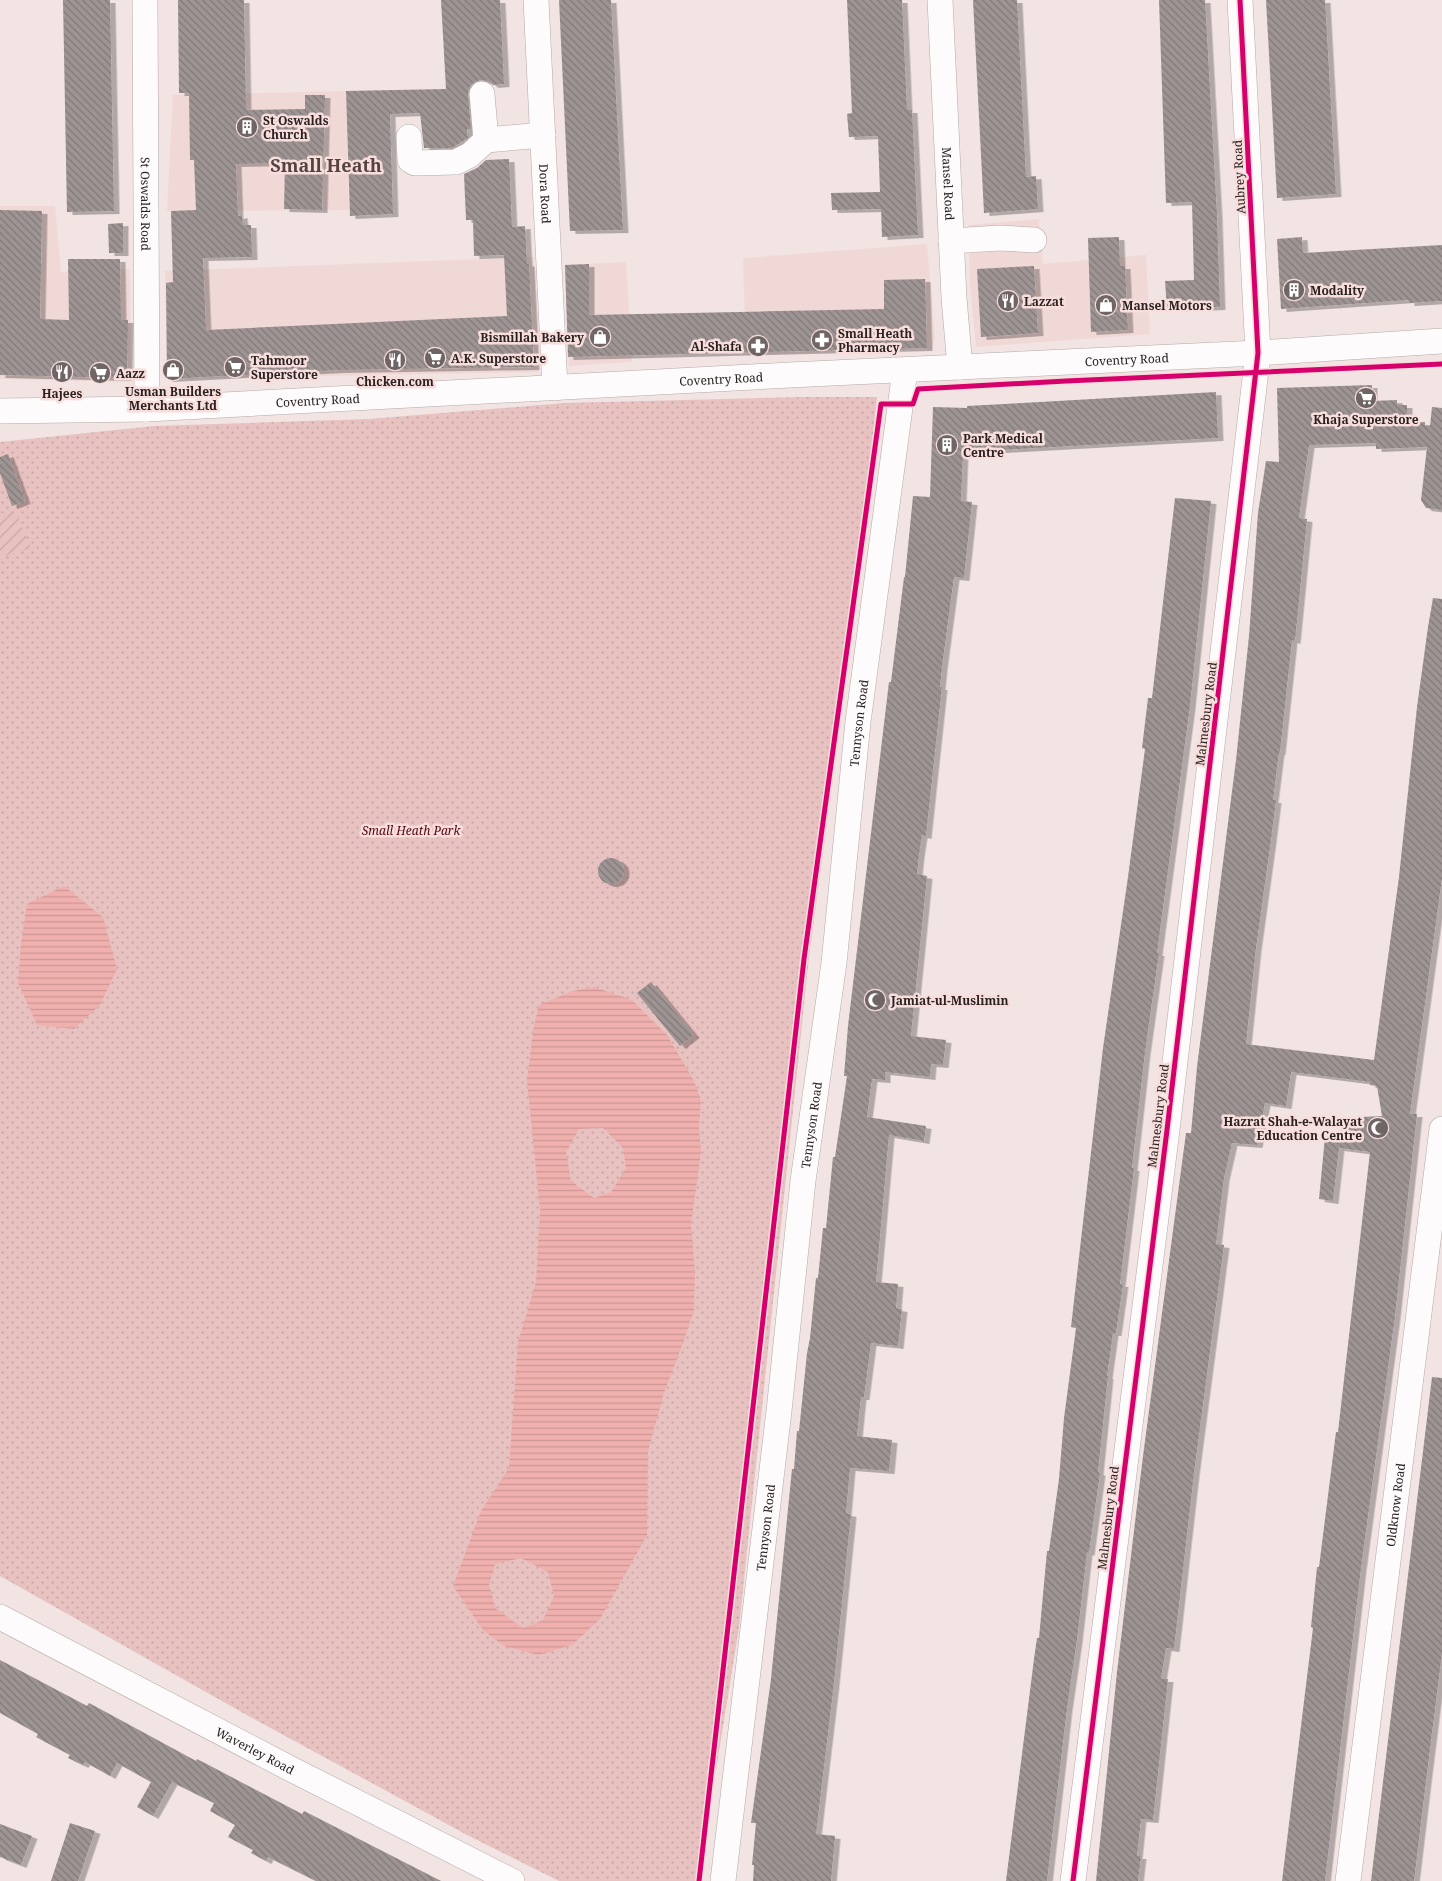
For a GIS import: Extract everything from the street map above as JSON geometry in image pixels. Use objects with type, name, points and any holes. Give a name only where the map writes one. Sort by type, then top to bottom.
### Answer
[{"type":"street","name":"St Oswalds Road","points":[[144,0],[147,409]]},
{"type":"street","name":"Dora Road","points":[[536,0],[555,388]]},
{"type":"street","name":"Mansel Road","points":[[940,0],[951,241],[960,367]]},
{"type":"street","name":"Aubrey Road","points":[[1240,0],[1258,353]]},
{"type":"street","points":[[482,94],[486,140]]},
{"type":"street","points":[[409,137],[410,160],[415,163],[456,162],[470,155],[486,140],[542,135]]},
{"type":"street","points":[[951,241],[1000,238],[1034,240]]},
{"type":"street","name":"Coventry Road","points":[[0,411],[147,409],[1258,353],[1442,341]]},
{"type":"street","name":"Malmesbury Road","points":[[1073,1881],[1167,1130],[1258,353]]},
{"type":"street","name":"Tennyson Road","points":[[723,1881],[779,1411],[803,1181],[834,963],[858,722],[906,370]]},
{"type":"street","name":"Oldknow Road","points":[[1348,1881],[1442,1129]]},
{"type":"street","name":"Waverley Road","points":[[0,1617],[290,1769],[512,1881]]},
{"type":"shaded area","points":[[346,91],[349,210],[167,211],[173,95]]},
{"type":"shaded area","points":[[0,206],[55,206],[61,272],[130,269],[131,382],[0,379]]},
{"type":"shaded area","points":[[1039,219],[1043,264],[1146,255],[1150,334],[976,347],[970,285],[968,225]]},
{"type":"shaded area","points":[[927,244],[935,338],[932,349],[746,355],[743,258]]},
{"type":"shaded area","points":[[534,257],[539,337],[539,372],[167,379],[165,271]]},
{"type":"shaded area","points":[[626,262],[632,362],[569,366],[565,265]]},
{"type":"shaded area","points":[[64,886],[103,917],[117,969],[100,1005],[74,1029],[37,1025],[18,983],[21,943],[27,904]]},
{"type":"shaded area","points":[[594,987],[632,1000],[667,1035],[694,1081],[701,1100],[699,1128],[701,1152],[691,1224],[695,1273],[694,1310],[664,1393],[648,1451],[647,1535],[600,1619],[572,1645],[539,1655],[504,1646],[483,1630],[453,1586],[481,1511],[509,1468],[518,1342],[536,1282],[540,1210],[527,1081],[533,1030],[539,1005],[573,991]],"holes":[[[603,1128],[623,1148],[626,1168],[611,1192],[594,1198],[571,1181],[566,1152],[579,1129]],[[521,1558],[548,1572],[554,1596],[543,1620],[523,1628],[496,1609],[489,1585],[495,1564]]]},
{"type":"green space","name":"Small Heath Park","points":[[877,397],[847,675],[809,957],[739,1628],[698,1881],[559,1881],[469,1836],[245,1714],[0,1576],[0,442],[154,426],[369,419],[565,403]]},
{"type":"green space","points":[[0,513],[16,513],[31,548],[0,559]]},
{"type":"building","points":[[63,0],[110,0],[114,211],[67,212]]},
{"type":"building","points":[[178,0],[244,0],[246,110],[305,109],[305,95],[325,95],[322,210],[284,209],[285,163],[236,164],[238,216],[242,215],[243,225],[251,225],[252,257],[203,258],[206,330],[507,316],[504,255],[474,256],[473,220],[466,220],[464,174],[477,168],[486,160],[509,159],[512,227],[525,226],[527,264],[529,263],[534,367],[339,370],[167,379],[166,283],[173,282],[171,211],[196,210],[194,160],[190,160],[189,93],[179,93]]},
{"type":"building","points":[[441,0],[500,0],[504,84],[493,85],[488,81],[480,80],[473,83],[469,88],[468,95],[471,129],[467,129],[468,138],[452,148],[424,148],[420,113],[390,114],[393,214],[350,216],[346,91],[446,89]]},
{"type":"building","points":[[559,0],[611,0],[623,230],[570,231]]},
{"type":"building","points":[[847,0],[902,0],[907,110],[912,110],[918,235],[882,237],[881,209],[832,210],[831,193],[880,192],[878,136],[849,137],[847,114],[852,113]]},
{"type":"building","points":[[973,0],[1017,0],[1026,177],[1036,176],[1038,209],[984,213]]},
{"type":"building","points":[[1159,0],[1205,0],[1220,307],[1167,309],[1165,281],[1194,280],[1192,202],[1166,203]]},
{"type":"building","points":[[1266,0],[1325,0],[1336,194],[1277,198]]},
{"type":"building","points":[[0,210],[42,211],[40,319],[69,320],[68,259],[120,259],[121,320],[128,320],[127,378],[0,375]]},
{"type":"building","points":[[123,223],[123,253],[109,253],[108,224]]},
{"type":"building","points":[[1119,237],[1120,266],[1125,266],[1128,330],[1091,332],[1088,238]]},
{"type":"building","points":[[1302,237],[1303,253],[1442,245],[1442,301],[1409,303],[1409,300],[1281,309],[1277,239]]},
{"type":"building","points":[[589,264],[589,315],[884,309],[884,280],[925,279],[927,348],[568,357],[565,265]]},
{"type":"building","name":"Lazzat","points":[[1034,266],[1038,333],[981,337],[977,269]]},
{"type":"building","points":[[1372,385],[1372,401],[1397,400],[1397,405],[1407,405],[1407,423],[1425,422],[1425,425],[1430,426],[1432,407],[1442,408],[1442,510],[1426,508],[1421,500],[1427,447],[1376,449],[1376,443],[1309,445],[1299,518],[1307,519],[1295,641],[1292,640],[1273,800],[1276,800],[1256,948],[1246,1044],[1374,1060],[1399,877],[1417,707],[1428,627],[1433,598],[1442,599],[1442,878],[1410,1114],[1417,1114],[1395,1316],[1361,1568],[1325,1881],[1282,1881],[1313,1628],[1311,1627],[1317,1567],[1319,1567],[1336,1432],[1338,1432],[1370,1152],[1339,1148],[1342,1118],[1382,1116],[1377,1086],[1370,1085],[1370,1082],[1291,1072],[1286,1106],[1265,1103],[1257,1145],[1232,1143],[1224,1178],[1216,1244],[1224,1245],[1194,1473],[1174,1649],[1166,1648],[1161,1679],[1168,1679],[1153,1820],[1141,1819],[1137,1856],[1141,1856],[1138,1881],[1096,1881],[1117,1672],[1143,1456],[1186,1133],[1191,1133],[1197,1067],[1236,760],[1249,636],[1258,513],[1266,461],[1279,462],[1277,388]]},
{"type":"building","points":[[1216,392],[1218,438],[963,452],[961,501],[972,502],[964,578],[954,577],[942,667],[940,687],[942,687],[926,836],[922,835],[919,855],[917,874],[927,876],[911,1036],[946,1040],[943,1065],[931,1064],[930,1077],[885,1072],[885,1080],[872,1079],[867,1117],[926,1126],[924,1141],[889,1135],[876,1282],[898,1284],[896,1308],[902,1309],[898,1346],[871,1343],[864,1397],[861,1397],[857,1436],[892,1440],[889,1471],[850,1468],[846,1513],[851,1514],[816,1834],[835,1836],[831,1881],[753,1881],[754,1865],[752,1865],[756,1823],[751,1823],[771,1679],[792,1469],[794,1469],[797,1431],[799,1431],[816,1278],[818,1278],[823,1228],[826,1228],[833,1157],[835,1157],[847,1076],[844,1076],[848,1026],[889,682],[891,682],[905,577],[913,496],[930,497],[933,407],[967,408],[967,406]]},
{"type":"building","points":[[8,454],[25,501],[12,506],[0,473],[0,457]]},
{"type":"building","points":[[1175,498],[1211,501],[1190,706],[1145,1052],[1120,1284],[1123,1284],[1107,1376],[1098,1472],[1100,1473],[1089,1553],[1087,1552],[1047,1881],[1006,1881],[1034,1659],[1037,1638],[1039,1638],[1047,1551],[1049,1551],[1059,1479],[1064,1418],[1076,1328],[1071,1327],[1103,1048],[1145,749],[1142,748],[1148,698],[1152,698]]},
{"type":"building","points":[[611,858],[620,862],[624,871],[620,880],[611,884],[602,880],[598,871],[602,862]]},
{"type":"building","points":[[651,982],[694,1035],[680,1046],[637,993]]},
{"type":"building","points":[[1325,1137],[1340,1138],[1333,1201],[1319,1199]]},
{"type":"building","points":[[1432,1377],[1442,1378],[1442,1653],[1414,1881],[1371,1881]]},
{"type":"building","points":[[0,1660],[87,1706],[89,1703],[196,1761],[197,1759],[302,1814],[304,1811],[441,1881],[316,1881],[268,1857],[266,1861],[251,1853],[253,1850],[228,1837],[235,1825],[210,1811],[214,1803],[172,1782],[153,1816],[137,1807],[151,1782],[117,1763],[110,1776],[85,1762],[83,1765],[68,1758],[70,1755],[36,1737],[38,1734],[0,1713]]},
{"type":"building","points":[[70,1823],[95,1831],[78,1881],[51,1881]]},
{"type":"building","points":[[0,1824],[32,1836],[21,1865],[0,1857]]},
{"type":"cycle path","points":[[1073,1881],[1167,1130],[1258,353],[1240,0]]},
{"type":"cycle path","points":[[699,1881],[804,959],[881,404],[913,404],[918,389],[1442,364]]},
{"type":"place","name":"St Oswalds Church","points":[[247,127]]},
{"type":"place","name":"Modality","points":[[1294,290]]},
{"type":"place","name":"Lazzat","points":[[1008,301]]},
{"type":"place","name":"Mansel Motors","points":[[1106,305]]},
{"type":"place","name":"Bismillah Bakery","points":[[600,337]]},
{"type":"place","name":"Small Heath Pharmacy","points":[[822,340]]},
{"type":"place","name":"Al-Shafa","points":[[758,346]]},
{"type":"place","name":"A.K. Superstore","points":[[435,358]]},
{"type":"place","name":"Chicken.com","points":[[395,360]]},
{"type":"place","name":"Tahmoor Superstore","points":[[235,367]]},
{"type":"place","name":"Usman Builders Merchants Ltd","points":[[173,370]]},
{"type":"place","name":"Hajees","points":[[62,372]]},
{"type":"place","name":"Aazz","points":[[100,373]]},
{"type":"place","name":"Khaja Superstore","points":[[1366,398]]},
{"type":"place","name":"Park Medical Centre","points":[[947,445]]},
{"type":"place","name":"Jamiat-ul-Muslimin","points":[[875,1000]]},
{"type":"place","name":"Hazrat Shah-e-Walayat Education Centre","points":[[1378,1128]]},
{"type":"district","name":"Small Heath","points":[[326,165]]}]
